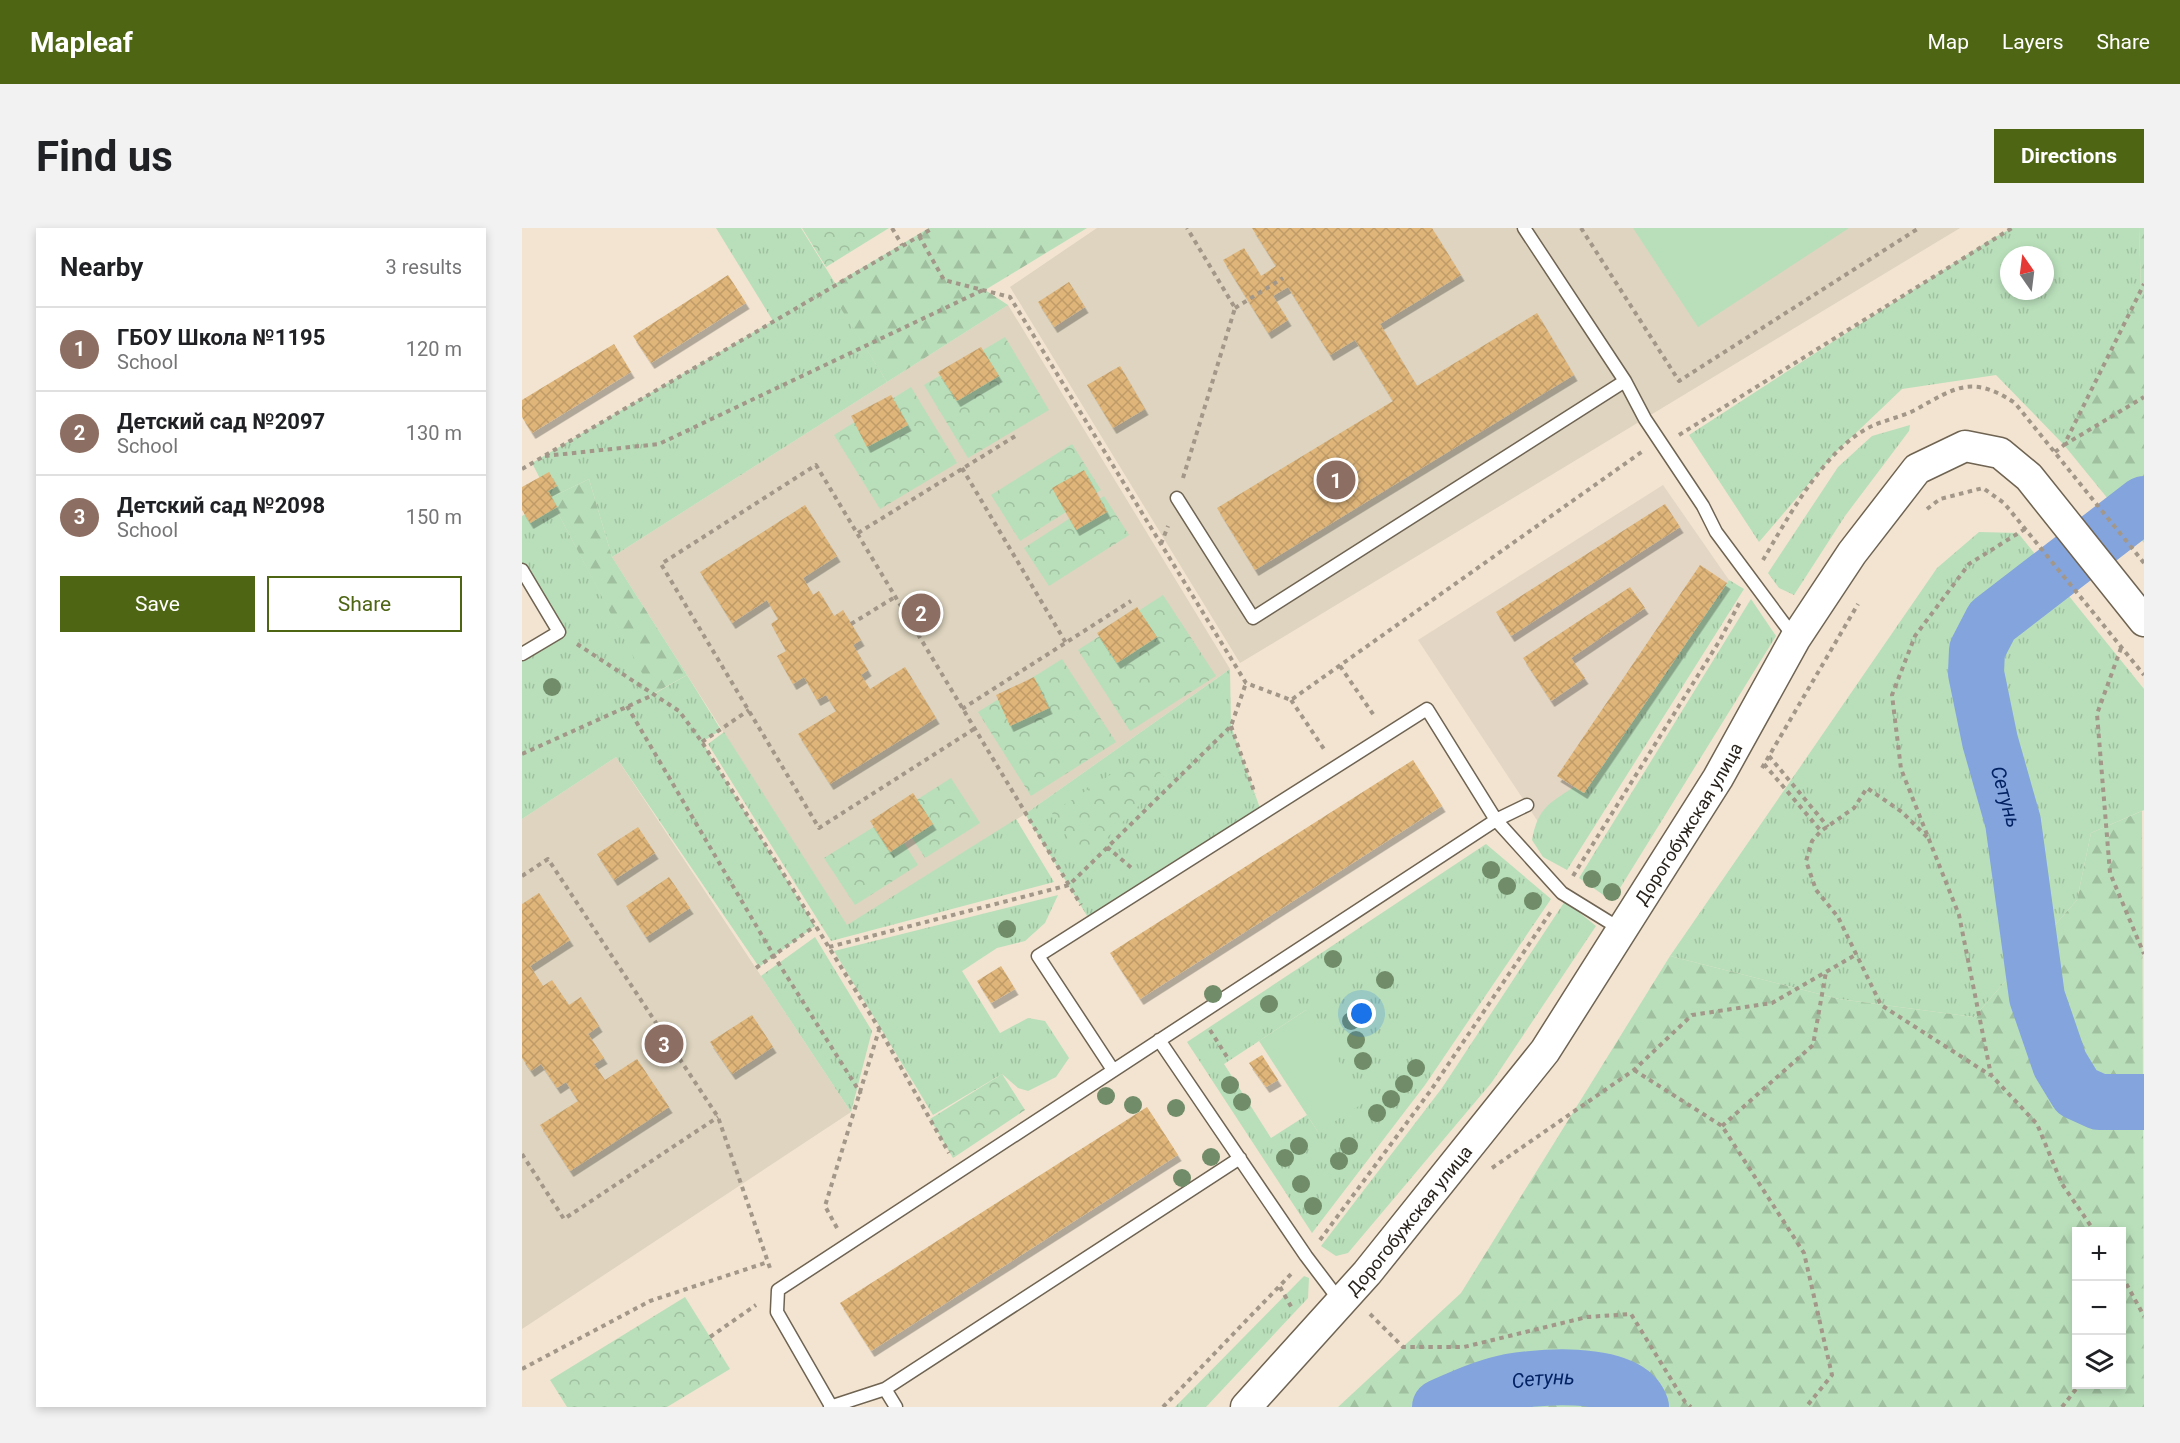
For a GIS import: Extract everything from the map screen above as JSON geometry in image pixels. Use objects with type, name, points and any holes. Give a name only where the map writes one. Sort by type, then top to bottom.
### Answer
[{"type":"street","name":"Дорогобужская улица","points":[[1246,1407],[1367,1273],[1545,1052],[1718,778],[1795,639],[1881,514],[1917,469],[1965,446],[2000,453],[2029,477],[2135,611]]},
{"type":"lane","points":[[1524,228],[1625,381],[1645,419],[1703,506],[1716,532],[1795,639]]},
{"type":"lane","points":[[1177,498],[1253,618],[1625,381]]},
{"type":"lane","points":[[522,570],[559,632],[522,654]]},
{"type":"lane","points":[[1113,1070],[1038,956],[1092,924],[1427,709],[1496,820],[1562,893],[1622,930]]},
{"type":"lane","points":[[1240,1158],[885,1389],[830,1407],[777,1312],[778,1290],[1496,820],[1527,805]]},
{"type":"lane","points":[[1160,1040],[1306,1256],[1340,1301]]},
{"type":"lane","points":[[885,1389],[896,1407]]},
{"type":"path","points":[[892,228],[902,245]]},
{"type":"path","points":[[522,469],[933,228]]},
{"type":"path","points":[[1187,228],[1234,308]]},
{"type":"path","points":[[1581,228],[1679,381],[1919,228]]},
{"type":"path","points":[[1291,700],[1651,446],[1663,445],[2012,228]]},
{"type":"path","points":[[920,236],[944,280],[1010,297]]},
{"type":"path","points":[[1161,544],[1234,308],[1283,279]]},
{"type":"path","points":[[2064,445],[2144,284]]},
{"type":"path","points":[[545,456],[659,444],[984,290],[1010,297],[1245,683],[1291,700],[1324,751]]},
{"type":"path","points":[[1943,392],[1970,386],[1995,390],[2015,403],[2144,563]]},
{"type":"path","points":[[2055,452],[2144,397]]},
{"type":"path","points":[[858,533],[1017,435]]},
{"type":"path","points":[[974,729],[819,828],[661,564],[816,465],[1092,924]]},
{"type":"path","points":[[962,468],[1066,643]]},
{"type":"path","points":[[1991,1075],[1959,915],[1901,769],[1892,695],[1915,636],[1969,564],[2025,529]]},
{"type":"path","points":[[2030,534],[2099,623],[2144,675]]},
{"type":"path","points":[[851,624],[896,597]]},
{"type":"path","points":[[962,709],[1131,601]]},
{"type":"path","points":[[559,632],[679,711],[702,742],[879,1030],[960,1169]]},
{"type":"path","points":[[2121,648],[2097,714],[2110,873],[2144,954]]},
{"type":"path","points":[[1340,666],[1377,720]]},
{"type":"path","points":[[828,947],[1069,885],[1231,726],[1245,683]]},
{"type":"path","points":[[522,754],[653,694]]},
{"type":"path","points":[[627,706],[774,956],[861,1094]]},
{"type":"path","points":[[702,742],[748,710]]},
{"type":"path","points":[[1231,726],[1262,814]]},
{"type":"path","points":[[1769,756],[1828,827]]},
{"type":"path","points":[[1764,764],[1821,831]]},
{"type":"path","points":[[1930,840],[1902,812],[1867,788],[1854,808],[1821,831],[1812,841],[1806,861],[1816,890],[1838,917],[1881,1005],[1991,1075],[2037,1124],[2062,1184],[2092,1227]]},
{"type":"path","points":[[1107,847],[1152,885]]},
{"type":"path","points":[[522,876],[548,859],[718,1117],[778,1290],[710,1337]]},
{"type":"path","points":[[756,968],[815,926]]},
{"type":"path","points":[[1483,1175],[1634,1070],[1692,1015],[1772,1003],[1857,954]]},
{"type":"path","points":[[1722,1126],[1813,1045],[1826,972]]},
{"type":"path","points":[[1200,1014],[1229,1060]]},
{"type":"path","points":[[847,1244],[825,1206],[879,1030]]},
{"type":"path","points":[[1634,1070],[1722,1126],[1804,1254],[1832,1376],[1806,1407]]},
{"type":"path","points":[[522,1154],[564,1219],[718,1117]]},
{"type":"path","points":[[522,1369],[650,1300],[768,1262]]},
{"type":"path","points":[[2124,1281],[2144,1316]]},
{"type":"path","points":[[1280,1287],[1295,1312]]},
{"type":"path","points":[[1368,1311],[1403,1347],[1464,1347],[1587,1317],[1631,1314],[1685,1402],[1691,1407]]},
{"type":"path","points":[[2062,1407],[2076,1389]]},
{"type":"shaded area","points":[[1097,228],[1960,228],[1240,663],[1010,287]]},
{"type":"shaded area","points":[[1008,305],[1230,669],[1025,814],[847,926],[612,557]]},
{"type":"shaded area","points":[[1663,485],[1729,580],[1552,843],[1418,640]]},
{"type":"shaded area","points":[[616,757],[851,1112],[522,1329],[522,819]]},
{"type":"green space","points":[[716,228],[801,228],[835,283],[829,288],[887,382],[612,557],[589,479],[550,498],[532,463],[773,321]]},
{"type":"green space","points":[[802,228],[889,228],[826,267]]},
{"type":"green space","points":[[929,228],[1087,228],[985,290],[1008,305],[887,382],[828,288]]},
{"type":"green space","points":[[1633,228],[1849,228],[1698,327]]},
{"type":"green space","points":[[2012,228],[2139,228],[2141,290],[2064,445],[1996,375],[1902,389],[1836,452],[1759,542],[1689,435]]},
{"type":"green space","points":[[2139,228],[2144,228],[2144,478],[2114,503],[2142,535],[2144,533],[2144,543],[2064,445],[2141,290]]},
{"type":"green space","points":[[1005,337],[1049,410],[968,458],[924,385]]},
{"type":"green space","points":[[911,387],[957,463],[880,509],[834,435]]},
{"type":"green space","points":[[1910,425],[1909,431],[1845,516],[1794,595],[1779,588],[1768,573],[1838,467],[1872,436]]},
{"type":"green space","points":[[1072,444],[1101,490],[1020,541],[991,495]]},
{"type":"green space","points":[[589,479],[612,557],[687,675],[653,694],[550,498]]},
{"type":"green space","points":[[1104,496],[1129,535],[1049,586],[1024,548]]},
{"type":"green space","points":[[550,498],[654,694],[687,675],[721,730],[702,742],[815,926],[759,967],[616,757],[522,819],[522,654],[559,631],[522,570],[522,516]]},
{"type":"green space","points":[[1979,532],[2018,533],[2144,689],[2144,810],[2091,833],[2077,900],[1974,1017],[1839,999],[1670,956],[1937,568]]},
{"type":"green space","points":[[1729,580],[1744,589],[1567,870],[1543,857],[1532,840],[1541,814],[1551,803],[1574,787],[1584,793]]},
{"type":"green space","points":[[1163,595],[1216,676],[1130,731],[1078,650]]},
{"type":"green space","points":[[1751,599],[1776,636],[1612,901],[1579,878]]},
{"type":"green space","points":[[1062,659],[1116,742],[1031,796],[978,712]]},
{"type":"green space","points":[[1230,669],[1231,726],[1262,814],[1092,924],[1025,814]]},
{"type":"green space","points":[[724,732],[847,925],[1016,819],[1054,882],[831,941],[708,744]]},
{"type":"green space","points":[[1145,752],[1165,779],[1083,862],[1052,813]]},
{"type":"green space","points":[[951,778],[980,823],[925,858],[896,813]]},
{"type":"green space","points":[[2142,811],[2144,1407],[1338,1407],[1461,1293],[1670,956],[1839,999],[1974,1017],[2077,900],[2091,833]]},
{"type":"green space","points":[[888,818],[918,865],[855,905],[824,858]]},
{"type":"green space","points":[[1486,844],[1551,899],[1425,1085],[1312,1233],[1187,1042]],"holes":[[[1306,1010],[1318,1132],[1307,1115],[1271,1138],[1224,1064]]]},
{"type":"green space","points":[[1058,895],[1045,923],[1025,941],[997,948],[962,971],[1000,1033],[1028,1018],[1045,1021],[1069,1058],[1056,1077],[1028,1091],[1018,1088],[1002,1074],[933,1115],[834,951]]},
{"type":"green space","points":[[1565,901],[1596,926],[1492,1082],[1348,1253],[1336,1256],[1321,1246],[1442,1088]]},
{"type":"green space","points":[[815,937],[872,1031],[851,1112],[761,976]]},
{"type":"green space","points":[[1306,1010],[1365,1102],[1318,1132],[1259,1041]]},
{"type":"green space","points":[[1002,1074],[1025,1110],[953,1158],[930,1119]]},
{"type":"green space","points":[[1304,1276],[1309,1278],[1308,1298],[1206,1407],[1175,1407]]},
{"type":"green space","points":[[685,1297],[730,1369],[667,1407],[567,1407],[550,1380]]},
{"type":"water","points":[[2144,478],[2144,533],[2141,535],[2114,503]]},
{"type":"building","points":[[1252,228],[1432,228],[1461,275],[1380,324],[1417,386],[1537,313],[1574,375],[1255,570],[1217,508],[1393,401],[1355,340],[1330,355],[1288,287],[1273,296],[1288,320],[1268,333],[1223,260],[1244,248],[1261,276],[1276,266]]},
{"type":"building","points":[[728,275],[746,303],[651,363],[633,336]]},
{"type":"building","points":[[1069,282],[1085,307],[1054,327],[1038,302]]},
{"type":"building","points":[[614,344],[631,372],[532,433],[522,417],[522,400]]},
{"type":"building","points":[[981,347],[999,376],[957,401],[938,372]]},
{"type":"building","points":[[1120,366],[1145,409],[1113,428],[1087,385]]},
{"type":"building","points":[[891,395],[908,425],[867,447],[851,416]]},
{"type":"building","points":[[1084,470],[1107,512],[1076,530],[1052,488]]},
{"type":"building","points":[[549,472],[557,486],[548,491],[557,507],[530,523],[522,510],[522,487]]},
{"type":"building","points":[[1665,504],[1680,527],[1511,636],[1496,612]]},
{"type":"building","points":[[805,505],[837,556],[803,578],[813,595],[819,591],[834,616],[843,610],[861,640],[853,645],[868,670],[861,675],[870,689],[905,667],[936,718],[830,784],[798,734],[836,711],[826,695],[817,700],[804,677],[793,684],[777,656],[786,651],[771,624],[778,619],[767,600],[732,623],[700,572]]},
{"type":"building","points":[[1700,565],[1727,583],[1584,793],[1557,776]]},
{"type":"building","points":[[1630,587],[1645,608],[1571,658],[1585,678],[1551,701],[1523,658]]},
{"type":"building","points":[[1137,607],[1157,637],[1117,663],[1097,633]]},
{"type":"building","points":[[1034,677],[1049,708],[1010,726],[996,695]]},
{"type":"building","points":[[1413,760],[1442,806],[1140,999],[1110,953]]},
{"type":"building","points":[[913,793],[933,824],[890,852],[870,821]]},
{"type":"building","points":[[638,827],[655,853],[614,880],[597,854]]},
{"type":"building","points":[[669,877],[690,908],[646,937],[626,906]]},
{"type":"building","points":[[539,893],[570,940],[530,966],[543,986],[552,980],[569,1005],[581,997],[599,1026],[588,1034],[604,1058],[594,1064],[605,1080],[637,1059],[669,1107],[570,1171],[540,1125],[578,1101],[566,1082],[557,1088],[541,1064],[531,1071],[522,1058],[522,904]]},
{"type":"building","points":[[1001,966],[1015,989],[991,1003],[977,981]]},
{"type":"building","points":[[752,1015],[773,1047],[732,1074],[710,1042]]},
{"type":"building","points":[[1262,1055],[1278,1080],[1266,1087],[1249,1063]]},
{"type":"building","points":[[1147,1107],[1178,1155],[871,1351],[840,1303]]},
{"type":"waterway","name":"Сетунь","points":[[2144,504],[1992,621],[1977,650],[1976,673],[1990,741],[2013,822],[2037,997],[2060,1064],[2077,1092],[2099,1102],[2144,1102]]},
{"type":"waterway","name":"Сетунь","points":[[1440,1407],[1496,1385],[1553,1377],[1598,1380],[1617,1385],[1632,1394],[1641,1407]]},
{"type":"place","name":"ГБОУ Школа №1195","points":[[1336,480]]},
{"type":"place","name":"Детский сад №2097","points":[[921,613]]},
{"type":"place","name":"Детский сад №2098","points":[[664,1044]]}]
